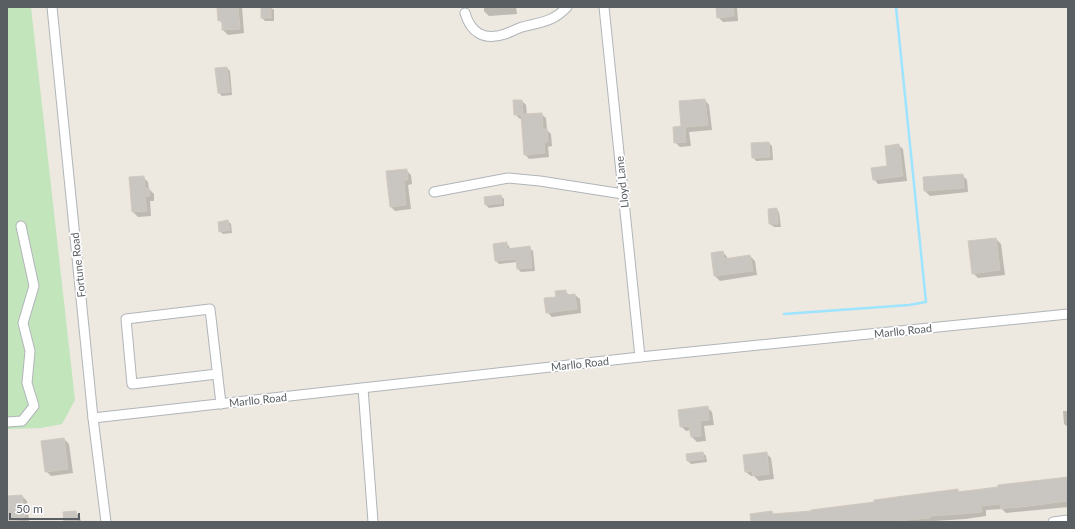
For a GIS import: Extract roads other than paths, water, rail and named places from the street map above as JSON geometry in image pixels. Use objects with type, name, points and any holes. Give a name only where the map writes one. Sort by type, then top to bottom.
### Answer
[{"type":"street","name":"Fortune Road","points":[[52,7],[93,418],[106,522]]},
{"type":"street","points":[[464,13],[471,27],[484,36],[490,37],[505,34],[517,29],[550,20],[556,17],[567,7]]},
{"type":"street","name":"Lloyd Lane","points":[[604,7],[640,357]]},
{"type":"street","points":[[434,192],[508,178],[540,181],[624,194]]},
{"type":"street","points":[[7,422],[22,421],[34,406],[27,383],[30,351],[23,323],[34,286],[21,226]]},
{"type":"street","points":[[217,374],[132,384],[126,319],[210,309],[221,404]]},
{"type":"street","name":"Marllo Road","points":[[93,418],[640,357],[1068,314]]},
{"type":"street","points":[[363,388],[373,522]]},
{"type":"street","points":[[1053,522],[1068,520]]},
{"type":"waterway","points":[[784,314],[909,305],[926,302],[896,7]]}]
